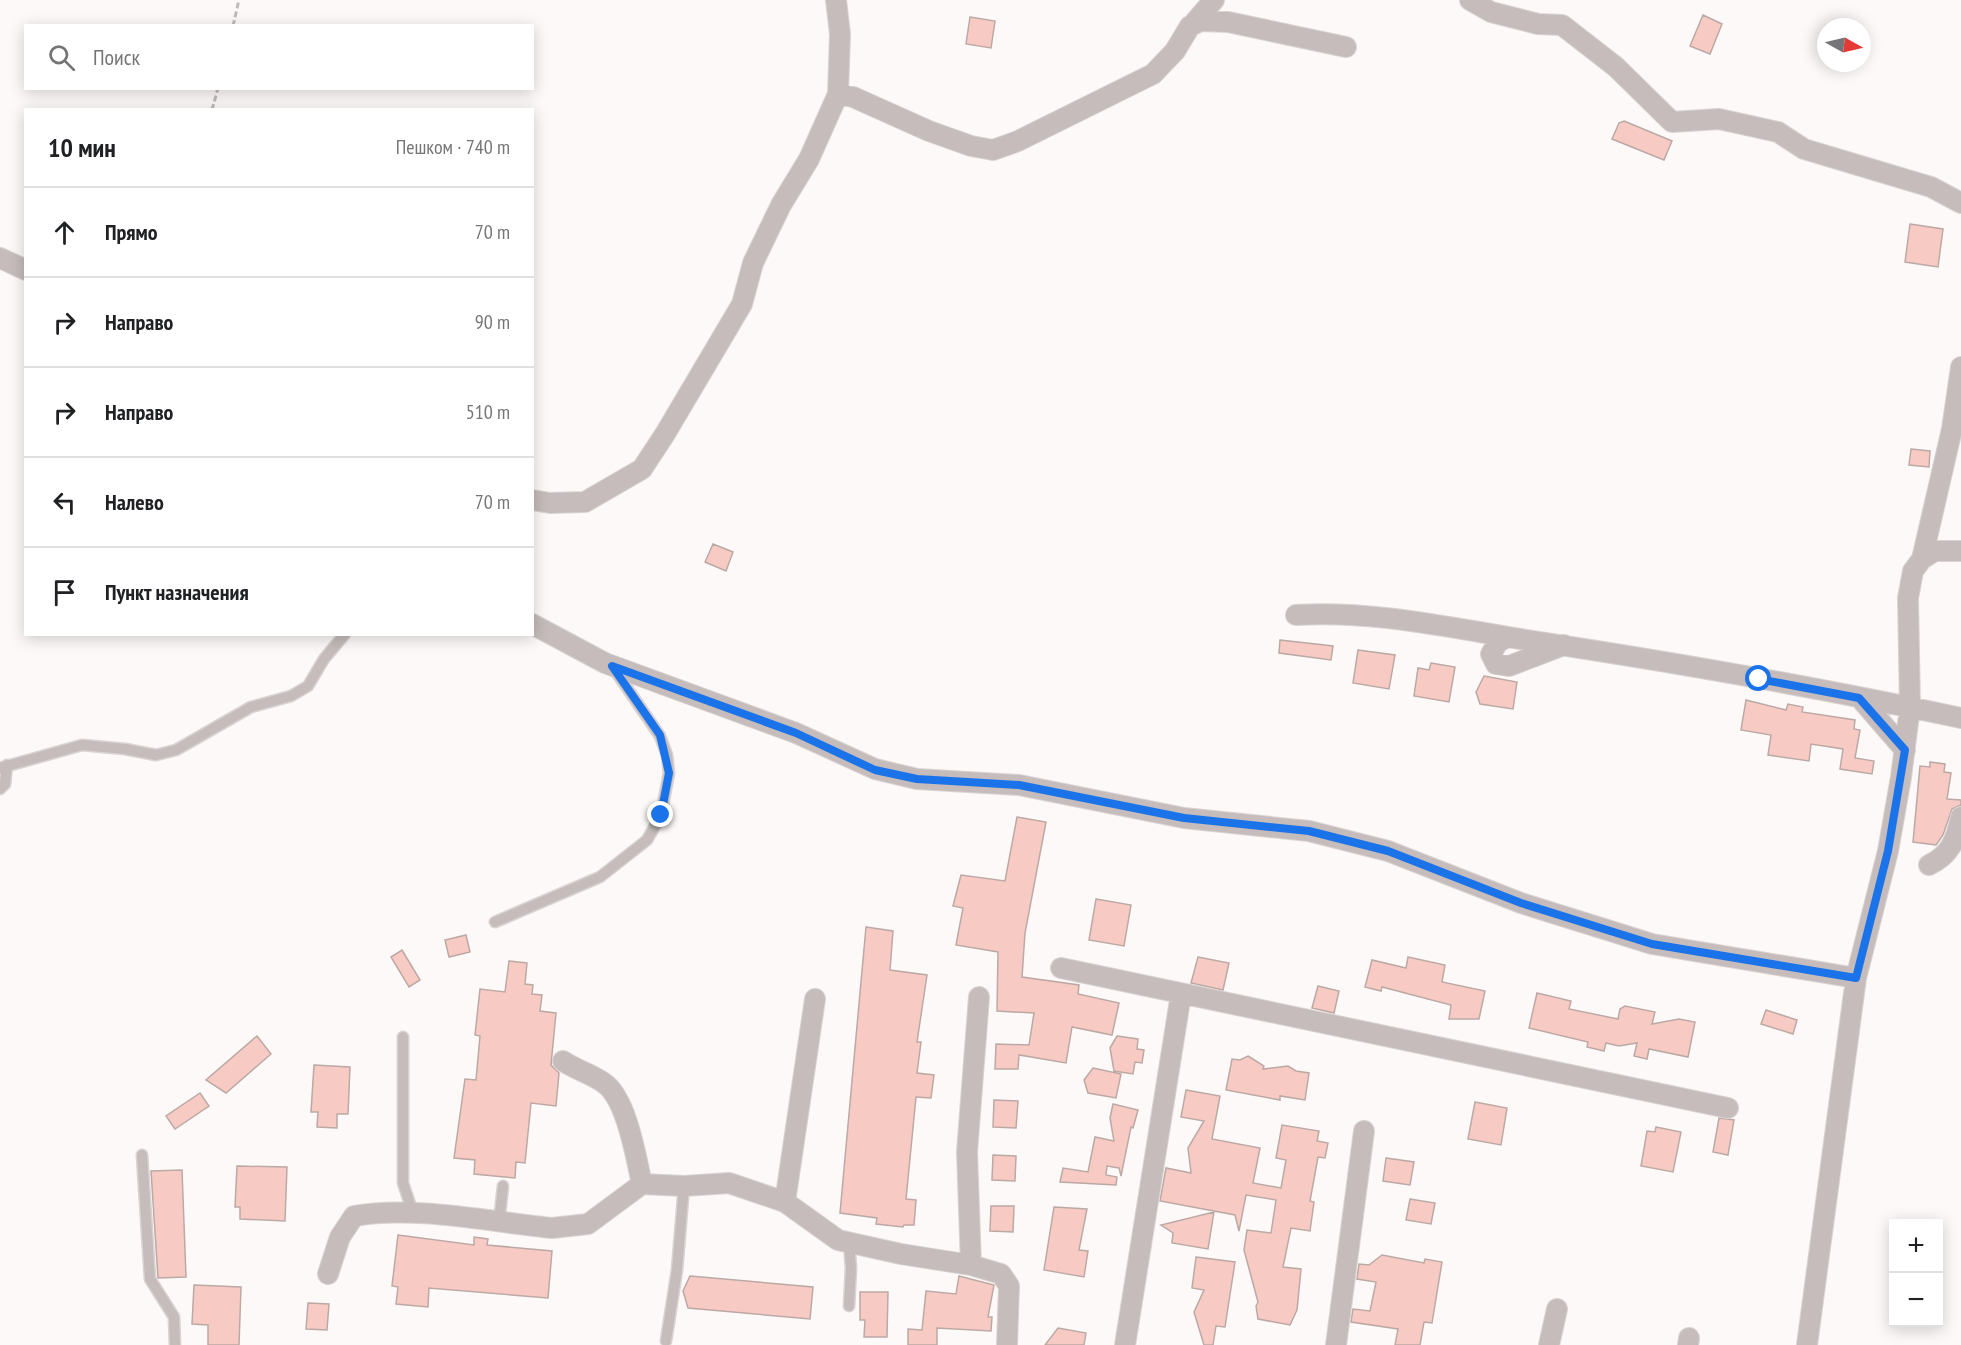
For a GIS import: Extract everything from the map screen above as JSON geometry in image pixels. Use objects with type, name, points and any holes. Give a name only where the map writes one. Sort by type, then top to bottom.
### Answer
[{"type":"street","points":[[534,500],[550,503],[585,502],[642,469],[742,304],[753,263],[781,205],[809,159],[838,94],[840,34],[836,0]]},
{"type":"street","points":[[838,94],[929,132],[971,146],[993,150],[1018,141],[1153,74],[1175,51],[1193,24],[1214,0]]},
{"type":"street","points":[[1470,0],[1491,12],[1538,24],[1562,25],[1616,67],[1672,122],[1719,120],[1778,132],[1804,149],[1931,187],[1961,203]]},
{"type":"street","points":[[1193,24],[1201,21],[1228,22],[1346,47]]},
{"type":"street","points":[[0,258],[24,269]]},
{"type":"street","points":[[1922,559],[1952,429],[1961,367]]},
{"type":"street","points":[[1807,1345],[1856,978],[1888,851],[1905,750],[1910,707],[1908,598],[1913,571],[1922,559],[1935,551],[1961,551]]},
{"type":"street","points":[[1296,615],[1329,613],[1564,645],[1961,717]]},
{"type":"street","points":[[534,625],[612,666],[796,733],[875,770],[917,779],[1019,785],[1184,818],[1309,831],[1388,851],[1521,903],[1652,944],[1856,978]]},
{"type":"street","points":[[1508,637],[1497,642],[1491,654],[1496,664],[1509,666],[1564,645]]},
{"type":"street","points":[[1859,698],[1905,750]]},
{"type":"street","points":[[1929,865],[1941,860],[1951,849],[1961,818]]},
{"type":"street","points":[[1061,968],[1728,1108]]},
{"type":"street","points":[[1125,1345],[1181,994]]},
{"type":"street","points":[[971,1264],[967,1152],[979,997]]},
{"type":"street","points":[[785,1202],[815,999]]},
{"type":"street","points":[[563,1061],[611,1089],[632,1135],[642,1184]]},
{"type":"street","points":[[1336,1345],[1365,1131]]},
{"type":"street","points":[[328,1274],[340,1237],[354,1216],[377,1213],[413,1213],[552,1228],[588,1224],[642,1184],[684,1186],[729,1183],[785,1202],[838,1240],[971,1264],[1001,1274],[1009,1286],[1007,1345]]},
{"type":"street","points":[[1549,1345],[1557,1309]]},
{"type":"lane","points":[[0,789],[5,784],[4,766],[82,745],[125,748],[156,755],[176,750],[251,707],[291,696],[308,686],[324,659],[343,636]]},
{"type":"lane","points":[[495,922],[600,877],[647,840],[661,815],[669,773],[660,735],[612,666]]},
{"type":"lane","points":[[403,1037],[403,1184],[413,1213]]},
{"type":"lane","points":[[142,1155],[150,1279],[174,1317],[175,1345]]},
{"type":"lane","points":[[499,1223],[503,1186]]},
{"type":"lane","points":[[666,1341],[677,1270],[684,1186]]},
{"type":"lane","points":[[849,1242],[851,1268],[849,1306]]},
{"type":"path","points":[[233,24],[239,0]]},
{"type":"path","points":[[213,108],[217,90]]},
{"type":"building","points":[[1703,15],[1722,24],[1710,54],[1690,46]]},
{"type":"building","points":[[970,17],[995,21],[991,48],[966,44]]},
{"type":"building","points":[[1624,121],[1672,141],[1664,160],[1612,139],[1619,123]]},
{"type":"building","points":[[1910,224],[1943,229],[1938,267],[1905,262]]},
{"type":"building","points":[[1911,449],[1930,451],[1929,467],[1909,465]]},
{"type":"building","points":[[713,544],[733,552],[726,571],[705,562]]},
{"type":"building","points":[[1280,640],[1333,646],[1331,660],[1279,653]]},
{"type":"building","points":[[1358,650],[1395,655],[1389,689],[1353,683]]},
{"type":"building","points":[[1431,663],[1455,667],[1449,702],[1414,696],[1418,668],[1429,670]]},
{"type":"building","points":[[1484,676],[1517,682],[1513,709],[1480,704],[1476,692]]},
{"type":"building","points":[[1746,700],[1786,710],[1788,704],[1803,707],[1802,712],[1855,720],[1854,729],[1860,730],[1855,758],[1874,761],[1872,774],[1840,769],[1843,749],[1811,744],[1809,761],[1768,755],[1771,735],[1741,730]]},
{"type":"building","points":[[1930,762],[1945,764],[1944,772],[1951,773],[1947,799],[1961,800],[1961,805],[1952,809],[1943,835],[1936,845],[1913,842],[1920,766],[1930,767]]},
{"type":"building","points":[[1017,817],[1046,822],[1025,933],[1022,977],[1079,985],[1078,994],[1119,1003],[1112,1035],[1072,1027],[1066,1063],[1019,1055],[1018,1069],[995,1069],[996,1044],[1029,1045],[1034,1013],[997,1011],[998,952],[956,945],[963,908],[953,906],[961,875],[1005,881]]},
{"type":"building","points":[[1096,899],[1131,905],[1124,946],[1089,940]]},
{"type":"building","points":[[866,927],[893,931],[890,970],[927,975],[917,1042],[921,1042],[917,1073],[934,1075],[931,1098],[916,1097],[906,1199],[916,1200],[914,1225],[903,1227],[876,1224],[877,1218],[840,1213]]},
{"type":"building","points":[[466,935],[470,952],[449,957],[445,940]]},
{"type":"building","points":[[402,950],[420,980],[409,987],[391,957]]},
{"type":"building","points":[[1198,957],[1229,963],[1223,990],[1191,983]]},
{"type":"building","points":[[1408,957],[1445,965],[1442,982],[1485,991],[1479,1019],[1449,1019],[1451,1005],[1382,987],[1381,991],[1365,987],[1372,960],[1406,968]]},
{"type":"building","points":[[509,961],[527,963],[525,984],[533,985],[532,994],[542,995],[540,1011],[556,1013],[551,1065],[559,1073],[556,1106],[531,1103],[525,1163],[516,1162],[515,1178],[474,1174],[475,1160],[454,1158],[465,1079],[476,1080],[480,1036],[475,1035],[480,989],[505,992]]},
{"type":"building","points":[[1318,986],[1339,991],[1334,1013],[1312,1008]]},
{"type":"building","points":[[1537,993],[1571,1001],[1569,1009],[1618,1019],[1620,1009],[1625,1006],[1655,1012],[1652,1024],[1679,1019],[1695,1022],[1688,1057],[1649,1049],[1647,1059],[1634,1056],[1637,1043],[1619,1046],[1606,1043],[1604,1051],[1587,1047],[1588,1042],[1529,1028]]},
{"type":"building","points":[[1766,1010],[1797,1020],[1793,1034],[1761,1024]]},
{"type":"building","points":[[257,1036],[271,1054],[226,1093],[206,1080]]},
{"type":"building","points":[[1117,1036],[1138,1039],[1137,1049],[1144,1050],[1142,1063],[1135,1062],[1133,1074],[1114,1071],[1110,1048]]},
{"type":"building","points":[[1248,1056],[1264,1066],[1263,1069],[1288,1066],[1296,1071],[1309,1073],[1305,1100],[1280,1096],[1280,1100],[1226,1090],[1232,1059],[1240,1060]]},
{"type":"building","points":[[314,1065],[350,1067],[348,1114],[337,1114],[337,1128],[317,1127],[318,1112],[311,1112]]},
{"type":"building","points":[[1093,1068],[1121,1074],[1116,1098],[1088,1093],[1084,1080]]},
{"type":"building","points":[[1186,1090],[1220,1096],[1212,1139],[1260,1148],[1253,1183],[1281,1188],[1286,1160],[1276,1158],[1282,1125],[1319,1131],[1317,1141],[1328,1143],[1325,1158],[1318,1157],[1310,1201],[1314,1202],[1310,1231],[1291,1228],[1283,1267],[1301,1269],[1297,1310],[1290,1325],[1258,1319],[1256,1306],[1258,1302],[1244,1250],[1247,1230],[1271,1233],[1276,1200],[1246,1195],[1239,1231],[1235,1215],[1160,1201],[1166,1168],[1191,1173],[1188,1148],[1204,1121],[1181,1117]]},
{"type":"building","points":[[200,1093],[209,1106],[175,1129],[166,1116]]},
{"type":"building","points":[[994,1100],[1018,1101],[1016,1128],[993,1127]]},
{"type":"building","points":[[1475,1102],[1507,1108],[1501,1145],[1468,1139]]},
{"type":"building","points":[[1113,1104],[1138,1110],[1133,1128],[1131,1127],[1121,1176],[1119,1168],[1107,1166],[1106,1175],[1117,1177],[1116,1185],[1060,1182],[1063,1168],[1088,1172],[1095,1137],[1114,1141],[1110,1118]]},
{"type":"building","points":[[1719,1118],[1734,1120],[1728,1155],[1713,1152]]},
{"type":"building","points":[[1656,1127],[1681,1132],[1673,1172],[1641,1166],[1647,1131],[1655,1132]]},
{"type":"building","points":[[993,1155],[1016,1156],[1015,1181],[992,1180]]},
{"type":"building","points":[[1386,1158],[1414,1162],[1410,1185],[1383,1181]]},
{"type":"building","points":[[237,1166],[287,1167],[285,1221],[240,1219],[240,1207],[235,1207]]},
{"type":"building","points":[[182,1170],[186,1277],[158,1278],[151,1171]]},
{"type":"building","points":[[1410,1199],[1435,1203],[1431,1224],[1406,1220]]},
{"type":"building","points":[[991,1206],[1014,1206],[1013,1232],[990,1231]]},
{"type":"building","points":[[1054,1207],[1087,1209],[1079,1250],[1088,1251],[1084,1277],[1044,1270]]},
{"type":"building","points":[[1214,1212],[1208,1249],[1172,1243],[1173,1233],[1161,1225]]},
{"type":"building","points":[[398,1235],[474,1245],[474,1237],[488,1239],[487,1245],[552,1251],[548,1298],[429,1288],[428,1307],[396,1304],[398,1287],[392,1286]]},
{"type":"building","points":[[1382,1255],[1424,1263],[1425,1259],[1442,1262],[1432,1323],[1424,1322],[1420,1345],[1395,1345],[1398,1329],[1351,1322],[1353,1309],[1370,1311],[1376,1282],[1357,1279],[1359,1264],[1369,1265]]},
{"type":"building","points":[[1196,1257],[1235,1262],[1225,1327],[1216,1326],[1213,1345],[1204,1345],[1194,1312],[1204,1290],[1192,1288]]},
{"type":"building","points":[[690,1276],[813,1287],[810,1319],[688,1308],[683,1291]]},
{"type":"building","points":[[959,1276],[994,1285],[988,1317],[992,1317],[991,1331],[937,1328],[937,1345],[908,1345],[908,1329],[922,1330],[926,1291],[956,1294]]},
{"type":"building","points":[[194,1285],[241,1287],[239,1345],[208,1345],[208,1325],[192,1324]]},
{"type":"building","points":[[860,1292],[888,1292],[887,1337],[864,1337],[865,1320],[860,1320]]},
{"type":"building","points":[[308,1303],[329,1304],[327,1330],[306,1329]]},
{"type":"building","points":[[1058,1328],[1086,1333],[1084,1345],[1045,1345]]},
{"type":"route","points":[[661,815],[669,773],[667,755],[660,735],[612,666],[796,733],[875,770],[917,779],[1019,785],[1184,818],[1309,831],[1388,851],[1521,903],[1652,944],[1856,978],[1888,851],[1905,750],[1859,698],[1759,679]]}]
